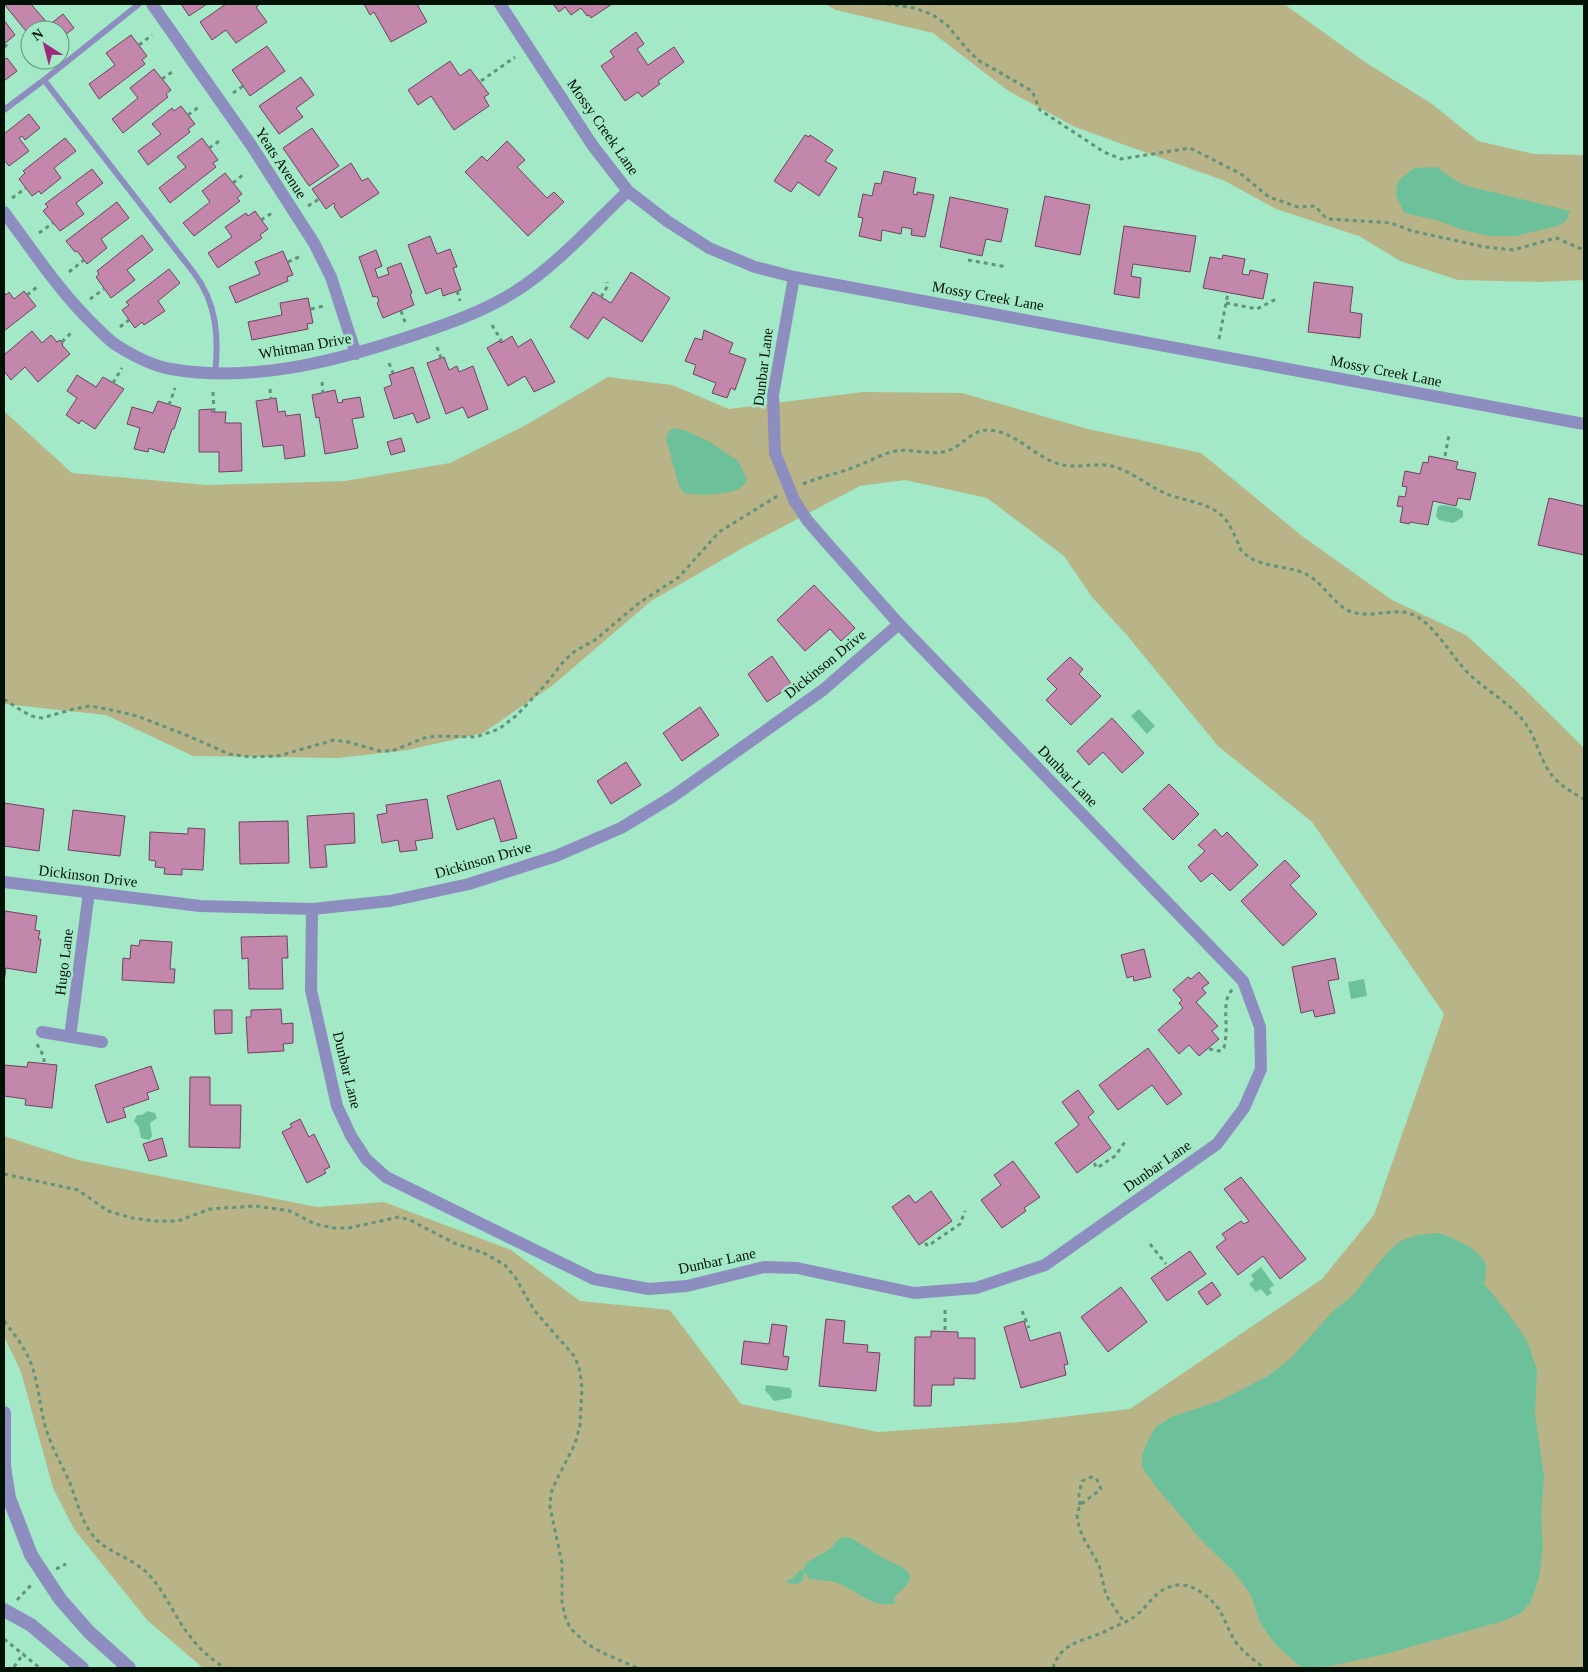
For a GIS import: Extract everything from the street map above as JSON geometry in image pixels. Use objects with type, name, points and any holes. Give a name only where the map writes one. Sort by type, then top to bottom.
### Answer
[{"type":"street","name":"Yeats Avenue","points":[[152,4],[250,145],[314,243],[331,277],[356,354]]},
{"type":"street","name":"Mossy Creek Lane","points":[[500,4],[593,146],[628,190],[667,221],[709,248],[755,267],[794,277],[1584,424]]},
{"type":"street","name":"Whitman Drive","points":[[4,212],[78,310],[114,344],[140,358],[169,369],[215,374],[280,370],[356,354],[445,325],[499,302],[566,252],[628,190]]},
{"type":"street","name":"Dunbar Lane","points":[[312,909],[311,990],[337,1106],[351,1136],[366,1159],[386,1177],[594,1279],[649,1289],[687,1286],[764,1267],[797,1268],[914,1292],[976,1288],[1045,1265],[1217,1144],[1244,1108],[1261,1069],[1260,1027],[1244,981],[899,624],[807,520],[794,500],[775,452],[773,395],[794,277]]},
{"type":"street","name":"Dickinson Drive","points":[[4,882],[200,906],[312,909],[390,901],[469,884],[556,856],[621,828],[672,797],[823,690],[899,624]]},
{"type":"street","name":"Hugo Lane","points":[[70,1037],[89,892]]},
{"type":"street","points":[[39,1036],[70,1037],[102,1042]]},
{"type":"street","points":[[4,1413],[4,1467],[10,1498],[31,1555],[60,1599],[89,1632],[130,1668]]},
{"type":"street","points":[[6,1612],[31,1625],[82,1668]]},
{"type":"lane","points":[[4,110],[139,4]]},
{"type":"lane","points":[[44,80],[202,285],[213,310],[216,328],[217,354],[215,374]]},
{"type":"path","points":[[887,4],[915,8],[933,15],[946,25],[978,60],[1032,91],[1040,110],[1104,152],[1121,159],[1190,148],[1241,174],[1269,196],[1298,207],[1315,206],[1327,219],[1391,223],[1412,231],[1485,247],[1512,250],[1556,238],[1584,250]]},
{"type":"path","points":[[138,45],[152,35]]},
{"type":"path","points":[[4,47],[8,44],[6,42]]},
{"type":"path","points":[[480,81],[514,57]]},
{"type":"path","points":[[162,79],[175,70]]},
{"type":"path","points":[[233,93],[243,86]]},
{"type":"path","points":[[188,115],[200,106]]},
{"type":"path","points":[[209,148],[222,139]]},
{"type":"path","points":[[233,182],[245,173]]},
{"type":"path","points":[[12,198],[26,188]]},
{"type":"path","points":[[308,206],[319,199]]},
{"type":"path","points":[[261,220],[272,213]]},
{"type":"path","points":[[39,233],[53,223]]},
{"type":"path","points":[[288,262],[300,256]]},
{"type":"path","points":[[69,272],[84,260]]},
{"type":"path","points":[[968,260],[1007,267]]},
{"type":"path","points":[[601,297],[607,287],[607,282]]},
{"type":"path","points":[[27,295],[37,287]]},
{"type":"path","points":[[90,299],[104,289]]},
{"type":"path","points":[[457,292],[460,301]]},
{"type":"path","points":[[1219,339],[1228,293]]},
{"type":"path","points":[[1226,303],[1257,308],[1278,298]]},
{"type":"path","points":[[310,309],[324,306]]},
{"type":"path","points":[[401,311],[405,322]]},
{"type":"path","points":[[120,327],[130,320]]},
{"type":"path","points":[[492,325],[502,342]]},
{"type":"path","points":[[62,342],[73,331]]},
{"type":"path","points":[[437,347],[440,358]]},
{"type":"path","points":[[389,363],[393,374]]},
{"type":"path","points":[[113,383],[122,368]]},
{"type":"path","points":[[322,382],[323,393]]},
{"type":"path","points":[[169,404],[175,388]]},
{"type":"path","points":[[270,389],[271,399]]},
{"type":"path","points":[[213,392],[214,412]]},
{"type":"path","points":[[4,699],[22,711],[42,718],[90,706],[137,716],[229,754],[250,757],[278,756],[334,740],[380,751],[392,751],[424,738],[436,736],[476,736],[499,729],[517,715],[575,651],[606,632],[639,603],[679,577],[718,532],[755,508],[816,478],[854,468],[883,454],[899,450],[937,453],[950,450],[975,432],[986,430],[1000,432],[1041,457],[1062,465],[1098,464],[1113,466],[1167,494],[1214,510],[1224,517],[1231,527],[1241,550],[1262,562],[1280,568],[1292,568],[1309,575],[1348,610],[1377,613],[1401,611],[1420,618],[1434,631],[1467,672],[1509,705],[1525,722],[1532,733],[1551,776],[1559,784],[1584,799]]},
{"type":"path","points":[[1445,456],[1449,435]]},
{"type":"path","points":[[1210,1050],[1219,1052],[1224,1048],[1226,1001],[1229,993],[1244,981]]},
{"type":"path","points":[[39,1036],[44,1062]]},
{"type":"path","points":[[1094,1163],[1097,1168],[1115,1156],[1128,1139]]},
{"type":"path","points":[[4,1174],[78,1190],[108,1211],[132,1218],[155,1221],[178,1221],[210,1210],[256,1206],[290,1211],[316,1224],[334,1228],[349,1228],[399,1217],[410,1220],[454,1243],[484,1253],[505,1265],[516,1277],[534,1310],[575,1357],[580,1371],[582,1388],[580,1425],[575,1444],[551,1493],[550,1507],[562,1563],[562,1602],[565,1616],[570,1628],[587,1644],[637,1668]]},
{"type":"path","points":[[925,1243],[928,1246],[960,1224],[965,1211]]},
{"type":"path","points":[[1150,1244],[1166,1264]]},
{"type":"path","points":[[945,1308],[945,1330]]},
{"type":"path","points":[[1022,1311],[1029,1328]]},
{"type":"path","points":[[4,1321],[28,1356],[33,1367],[42,1416],[49,1437],[88,1528],[97,1540],[132,1560],[148,1574],[165,1595],[187,1633],[197,1646],[225,1668]]},
{"type":"path","points":[[1080,1505],[1101,1489],[1096,1478],[1091,1477],[1082,1481],[1079,1494],[1080,1505],[1077,1515],[1079,1527],[1099,1564],[1106,1595],[1124,1622]]},
{"type":"path","points":[[6,1612],[32,1584],[66,1564]]},
{"type":"path","points":[[1053,1668],[1059,1655],[1073,1642],[1105,1632],[1134,1617],[1160,1592],[1178,1584],[1190,1586],[1209,1598],[1218,1608],[1239,1646],[1264,1668]]},
{"type":"path","points":[[4,1639],[24,1653],[40,1668]]},
{"type":"path","points":[[14,1667],[24,1653]]},
{"type":"shaded area","points":[[825,4],[1284,4],[1365,62],[1432,104],[1478,141],[1534,154],[1584,155],[1584,280],[1540,282],[1458,280],[1400,261],[1359,236],[1276,209],[1225,181],[1075,127],[1007,90],[933,33],[836,10]]},
{"type":"shaded area","points":[[1436,167],[1463,185],[1570,211],[1566,221],[1558,226],[1516,236],[1490,236],[1463,230],[1436,220],[1404,213],[1396,195],[1398,181],[1414,168]]},
{"type":"shaded area","points":[[608,377],[672,385],[729,409],[863,392],[962,393],[1088,429],[1201,453],[1302,536],[1392,600],[1466,635],[1584,748],[1584,1668],[203,1668],[147,1620],[74,1529],[53,1488],[21,1372],[4,1336],[4,1136],[78,1160],[317,1207],[384,1202],[511,1250],[580,1301],[670,1310],[741,1404],[878,1432],[1020,1422],[1130,1409],[1322,1279],[1374,1215],[1444,1014],[1312,822],[1218,746],[1125,633],[1092,597],[1064,556],[987,498],[905,480],[860,486],[748,545],[651,601],[553,685],[483,733],[408,750],[338,758],[193,756],[106,715],[4,704],[4,411],[72,473],[207,485],[345,481],[450,463],[524,426]]},
{"type":"shaded area","points":[[673,428],[687,431],[710,442],[738,461],[747,479],[744,485],[739,489],[724,493],[684,493],[679,486],[666,439],[668,432]]},
{"type":"shaded area","points":[[1444,505],[1463,511],[1463,517],[1453,523],[1439,520],[1436,516],[1438,506]]},
{"type":"shaded area","points":[[1139,709],[1155,726],[1147,734],[1131,716]]},
{"type":"shaded area","points":[[1364,979],[1367,996],[1351,999],[1348,982]]},
{"type":"shaded area","points":[[148,1111],[155,1113],[157,1118],[150,1123],[152,1136],[149,1140],[141,1138],[139,1127],[134,1121],[137,1115],[142,1115]]},
{"type":"shaded area","points":[[1437,1233],[1463,1243],[1481,1256],[1486,1267],[1484,1284],[1508,1313],[1527,1341],[1537,1370],[1535,1414],[1544,1476],[1541,1520],[1543,1546],[1536,1588],[1530,1603],[1520,1614],[1503,1621],[1382,1655],[1330,1666],[1302,1668],[1275,1644],[1260,1623],[1251,1595],[1232,1570],[1202,1541],[1157,1488],[1142,1467],[1142,1455],[1156,1427],[1171,1417],[1219,1401],[1268,1376],[1292,1357],[1333,1311],[1351,1297],[1387,1253],[1400,1241],[1417,1235]]},
{"type":"shaded area","points":[[1261,1267],[1274,1285],[1269,1289],[1272,1293],[1267,1296],[1261,1289],[1256,1292],[1249,1284],[1254,1280],[1251,1275]]},
{"type":"shaded area","points":[[766,1385],[790,1388],[792,1391],[791,1398],[774,1401],[765,1390]]},
{"type":"shaded area","points":[[840,1538],[851,1538],[885,1559],[904,1568],[909,1574],[910,1579],[907,1585],[895,1596],[894,1601],[896,1603],[880,1604],[873,1602],[837,1583],[809,1579],[806,1573],[804,1573],[803,1580],[798,1584],[787,1583],[786,1581],[793,1578],[800,1570],[804,1570],[806,1563],[830,1549]]},
{"type":"building","points":[[4,4],[31,4],[45,20],[20,20],[20,24]]},
{"type":"building","points":[[181,4],[207,4],[189,16]]},
{"type":"building","points":[[226,4],[257,4],[258,6],[256,7],[267,22],[236,43],[226,30],[212,40],[200,22]]},
{"type":"building","points":[[364,4],[417,4],[427,22],[391,42],[374,12],[370,15]]},
{"type":"building","points":[[553,4],[612,4],[591,18],[581,8],[571,15],[565,7],[559,12]]},
{"type":"building","points":[[63,14],[68,20],[55,20]]},
{"type":"building","points":[[4,20],[15,35],[4,44]]},
{"type":"building","points":[[70,23],[74,28],[70,31]]},
{"type":"building","points":[[636,32],[644,44],[637,49],[648,65],[674,47],[684,62],[658,81],[660,84],[642,97],[638,92],[625,101],[601,66],[614,57],[610,51]]},
{"type":"building","points":[[131,35],[147,56],[142,60],[145,64],[99,99],[89,84],[115,65],[106,53]]},
{"type":"building","points":[[267,46],[285,71],[250,96],[232,70]]},
{"type":"building","points":[[7,58],[17,71],[4,81],[4,60]]},
{"type":"building","points":[[450,61],[460,76],[470,69],[489,94],[484,97],[489,106],[454,130],[431,96],[418,105],[408,90]]},
{"type":"building","points":[[154,69],[171,90],[166,94],[168,97],[123,133],[112,119],[138,98],[130,88]]},
{"type":"building","points":[[301,77],[314,95],[296,108],[303,117],[279,134],[259,106]]},
{"type":"building","points":[[181,106],[195,124],[188,129],[190,132],[148,165],[138,151],[161,134],[152,124],[172,108],[174,111]]},
{"type":"building","points":[[29,114],[40,128],[25,140],[22,136],[19,138],[29,151],[9,166],[4,160],[4,134]]},
{"type":"building","points":[[312,128],[339,166],[309,186],[283,148]]},
{"type":"building","points":[[805,135],[809,137],[810,135],[833,150],[825,161],[837,168],[819,196],[798,182],[791,192],[774,181]]},
{"type":"building","points":[[65,138],[76,151],[54,168],[61,178],[41,194],[39,191],[32,196],[19,179],[25,173],[23,171]]},
{"type":"building","points":[[202,138],[218,160],[213,163],[216,167],[170,203],[159,188],[186,167],[177,157]]},
{"type":"building","points":[[507,141],[525,160],[517,167],[547,198],[554,192],[564,202],[528,236],[465,172],[482,156],[487,161]]},
{"type":"building","points":[[351,163],[362,181],[368,178],[379,193],[341,218],[334,207],[334,203],[326,209],[312,189]]},
{"type":"building","points":[[92,169],[103,183],[76,203],[84,214],[60,231],[43,211],[48,207],[45,204]]},
{"type":"building","points":[[884,171],[916,178],[913,194],[917,195],[917,192],[934,195],[925,237],[911,235],[912,229],[902,227],[901,234],[882,230],[881,241],[859,236],[863,218],[858,217],[863,194],[872,196],[875,183],[881,184]]},
{"type":"building","points":[[225,173],[242,194],[237,198],[240,201],[194,236],[183,223],[210,202],[202,191]]},
{"type":"building","points":[[1045,196],[1090,205],[1080,255],[1035,246]]},
{"type":"building","points":[[950,197],[1008,209],[1001,242],[986,239],[982,256],[940,247]]},
{"type":"building","points":[[117,202],[129,218],[101,239],[107,248],[87,264],[66,241]]},
{"type":"building","points":[[255,211],[268,229],[260,235],[262,238],[218,268],[208,253],[232,237],[225,227],[246,213],[248,216]]},
{"type":"building","points":[[1124,226],[1196,236],[1190,272],[1133,264],[1131,276],[1141,278],[1139,298],[1114,294]]},
{"type":"building","points":[[142,235],[153,250],[127,270],[135,280],[111,298],[96,277],[99,274],[97,271]]},
{"type":"building","points":[[430,236],[437,254],[450,249],[457,267],[453,268],[461,290],[443,296],[441,288],[426,294],[408,245]]},
{"type":"building","points":[[376,250],[382,266],[375,269],[378,278],[389,274],[387,268],[401,263],[412,293],[410,294],[414,305],[383,318],[377,303],[379,302],[377,296],[373,297],[359,257]]},
{"type":"building","points":[[283,251],[293,275],[287,277],[288,281],[236,303],[229,287],[260,274],[255,262]]},
{"type":"building","points":[[1223,255],[1245,259],[1242,274],[1249,275],[1250,270],[1268,274],[1263,299],[1203,288],[1210,257],[1222,259]]},
{"type":"building","points":[[169,269],[180,283],[158,301],[165,311],[144,325],[142,322],[135,328],[122,310],[129,305],[126,302]]},
{"type":"building","points":[[631,272],[670,298],[642,342],[603,317],[588,339],[570,327],[593,292],[611,303]]},
{"type":"building","points":[[1314,282],[1353,287],[1350,312],[1362,314],[1360,338],[1308,332]]},
{"type":"building","points":[[24,291],[36,306],[4,331],[4,292],[6,295],[9,292],[14,299]]},
{"type":"building","points":[[308,298],[313,323],[307,324],[308,329],[252,340],[248,322],[282,315],[280,303]]},
{"type":"building","points":[[704,330],[733,343],[729,353],[746,359],[735,390],[731,388],[727,398],[712,393],[716,383],[693,374],[696,365],[685,361],[695,338],[702,340]]},
{"type":"building","points":[[32,331],[42,343],[51,335],[57,342],[60,340],[70,354],[38,382],[25,367],[11,380],[4,371],[4,355]]},
{"type":"building","points":[[512,336],[518,347],[531,339],[555,382],[534,392],[525,376],[508,386],[487,348],[499,341],[501,343]]},
{"type":"building","points":[[444,357],[449,370],[457,366],[459,372],[473,366],[488,409],[468,418],[463,407],[446,414],[427,363]]},
{"type":"building","points":[[413,367],[430,418],[417,423],[413,413],[394,419],[384,388],[392,385],[389,375]]},
{"type":"building","points":[[77,375],[96,387],[103,377],[124,389],[95,429],[81,420],[79,424],[66,415],[77,398],[67,391]]},
{"type":"building","points":[[335,390],[338,403],[343,402],[342,400],[360,397],[364,417],[352,419],[358,448],[325,454],[319,417],[316,418],[312,395]]},
{"type":"building","points":[[276,398],[278,412],[285,411],[286,416],[300,414],[305,456],[285,459],[283,445],[263,447],[256,401]]},
{"type":"building","points":[[158,401],[181,408],[164,453],[149,448],[148,452],[134,449],[140,428],[127,424],[132,407],[153,413]]},
{"type":"building","points":[[212,409],[212,412],[226,412],[225,423],[241,423],[242,471],[219,472],[219,452],[199,452],[199,410]]},
{"type":"building","points":[[401,438],[405,451],[391,455],[387,442]]},
{"type":"building","points":[[1429,456],[1458,462],[1456,469],[1476,473],[1470,500],[1458,498],[1456,506],[1433,501],[1428,525],[1400,522],[1403,507],[1397,506],[1399,496],[1405,497],[1407,487],[1402,486],[1405,471],[1420,474],[1423,462],[1428,463]]},
{"type":"building","points":[[1549,498],[1584,506],[1584,555],[1538,545]]},
{"type":"building","points":[[814,585],[855,628],[841,641],[830,629],[805,651],[777,620]]},
{"type":"building","points":[[772,656],[792,685],[767,702],[748,674]]},
{"type":"building","points":[[1070,657],[1083,669],[1079,674],[1101,696],[1071,725],[1046,700],[1057,689],[1047,679]]},
{"type":"building","points":[[700,707],[719,735],[682,761],[663,733]]},
{"type":"building","points":[[1112,718],[1144,753],[1122,773],[1103,752],[1089,765],[1077,751]]},
{"type":"building","points":[[626,762],[641,785],[611,804],[597,781]]},
{"type":"building","points":[[500,780],[517,838],[501,842],[494,818],[457,830],[447,796]]},
{"type":"building","points":[[1169,784],[1199,814],[1173,840],[1143,809]]},
{"type":"building","points":[[427,799],[433,838],[415,841],[417,850],[400,852],[398,840],[382,843],[377,815],[387,813],[386,805]]},
{"type":"building","points":[[4,803],[44,809],[39,851],[4,846]]},
{"type":"building","points":[[73,810],[125,816],[120,856],[68,850]]},
{"type":"building","points":[[354,813],[355,843],[325,845],[327,867],[310,868],[307,816]]},
{"type":"building","points":[[288,821],[289,863],[240,864],[239,822]]},
{"type":"building","points":[[188,828],[205,829],[203,870],[182,869],[182,875],[164,874],[165,868],[155,867],[156,861],[149,860],[150,832],[188,834]]},
{"type":"building","points":[[1215,829],[1222,837],[1227,832],[1258,865],[1230,891],[1212,873],[1201,882],[1188,867],[1205,851],[1198,845]]},
{"type":"building","points":[[1285,860],[1300,876],[1290,885],[1317,914],[1283,946],[1241,901]]},
{"type":"building","points":[[5,911],[37,916],[35,930],[40,931],[38,939],[41,939],[36,973],[6,968],[4,982],[4,920]]},
{"type":"building","points":[[287,936],[288,958],[282,958],[283,989],[249,989],[248,958],[242,959],[241,937]]},
{"type":"building","points":[[140,940],[172,942],[170,969],[175,969],[174,983],[122,980],[123,958],[130,959],[131,945],[139,946]]},
{"type":"building","points":[[1144,949],[1151,977],[1134,981],[1133,976],[1127,978],[1121,955]]},
{"type":"building","points":[[1335,958],[1339,979],[1328,981],[1335,1013],[1315,1017],[1313,1010],[1301,1013],[1292,967]]},
{"type":"building","points":[[1199,972],[1209,983],[1202,988],[1206,993],[1196,1002],[1218,1026],[1212,1031],[1219,1039],[1199,1056],[1189,1045],[1179,1054],[1158,1030],[1183,1008],[1179,1003],[1182,1000],[1173,990],[1188,977],[1191,979]]},
{"type":"building","points":[[281,1009],[282,1024],[293,1023],[293,1043],[283,1044],[284,1051],[248,1053],[246,1017],[251,1017],[251,1010]]},
{"type":"building","points":[[214,1010],[232,1010],[232,1033],[215,1034]]},
{"type":"building","points":[[1148,1048],[1182,1094],[1167,1105],[1152,1085],[1118,1110],[1099,1085]]},
{"type":"building","points":[[28,1062],[57,1065],[52,1108],[25,1105],[26,1099],[4,1096],[4,1065],[27,1067]]},
{"type":"building","points":[[151,1066],[159,1089],[147,1093],[149,1099],[123,1108],[126,1117],[107,1123],[95,1085]]},
{"type":"building","points":[[190,1077],[210,1077],[210,1105],[241,1105],[240,1148],[189,1147]]},
{"type":"building","points":[[1078,1090],[1094,1112],[1088,1117],[1111,1148],[1077,1173],[1055,1143],[1079,1125],[1062,1102]]},
{"type":"building","points":[[300,1119],[309,1137],[314,1134],[330,1167],[324,1170],[326,1173],[307,1183],[282,1132],[292,1127],[290,1124]]},
{"type":"building","points":[[162,1138],[167,1156],[149,1161],[143,1144]]},
{"type":"building","points":[[1013,1161],[1040,1197],[1024,1208],[1026,1211],[1002,1228],[981,1200],[1001,1185],[994,1175]]},
{"type":"building","points":[[1241,1177],[1306,1259],[1280,1279],[1263,1256],[1238,1275],[1216,1247],[1226,1239],[1222,1234],[1241,1221],[1244,1224],[1249,1221],[1224,1189]]},
{"type":"building","points":[[931,1191],[952,1221],[919,1245],[892,1207],[909,1195],[915,1203]]},
{"type":"building","points":[[1190,1251],[1206,1274],[1167,1301],[1151,1278]]},
{"type":"building","points":[[1212,1282],[1221,1295],[1207,1305],[1198,1292]]},
{"type":"building","points":[[1121,1287],[1147,1322],[1108,1352],[1081,1317]]},
{"type":"building","points":[[826,1319],[845,1321],[843,1343],[868,1345],[867,1352],[880,1353],[876,1391],[819,1386]]},
{"type":"building","points":[[1024,1321],[1030,1341],[1060,1332],[1068,1364],[1064,1365],[1066,1375],[1021,1388],[1004,1327]]},
{"type":"building","points":[[772,1324],[787,1326],[783,1356],[789,1357],[787,1370],[741,1364],[744,1341],[769,1344]]},
{"type":"building","points":[[931,1331],[958,1332],[958,1338],[975,1338],[975,1379],[954,1378],[954,1385],[932,1385],[931,1406],[914,1406],[915,1337],[931,1337]]}]
